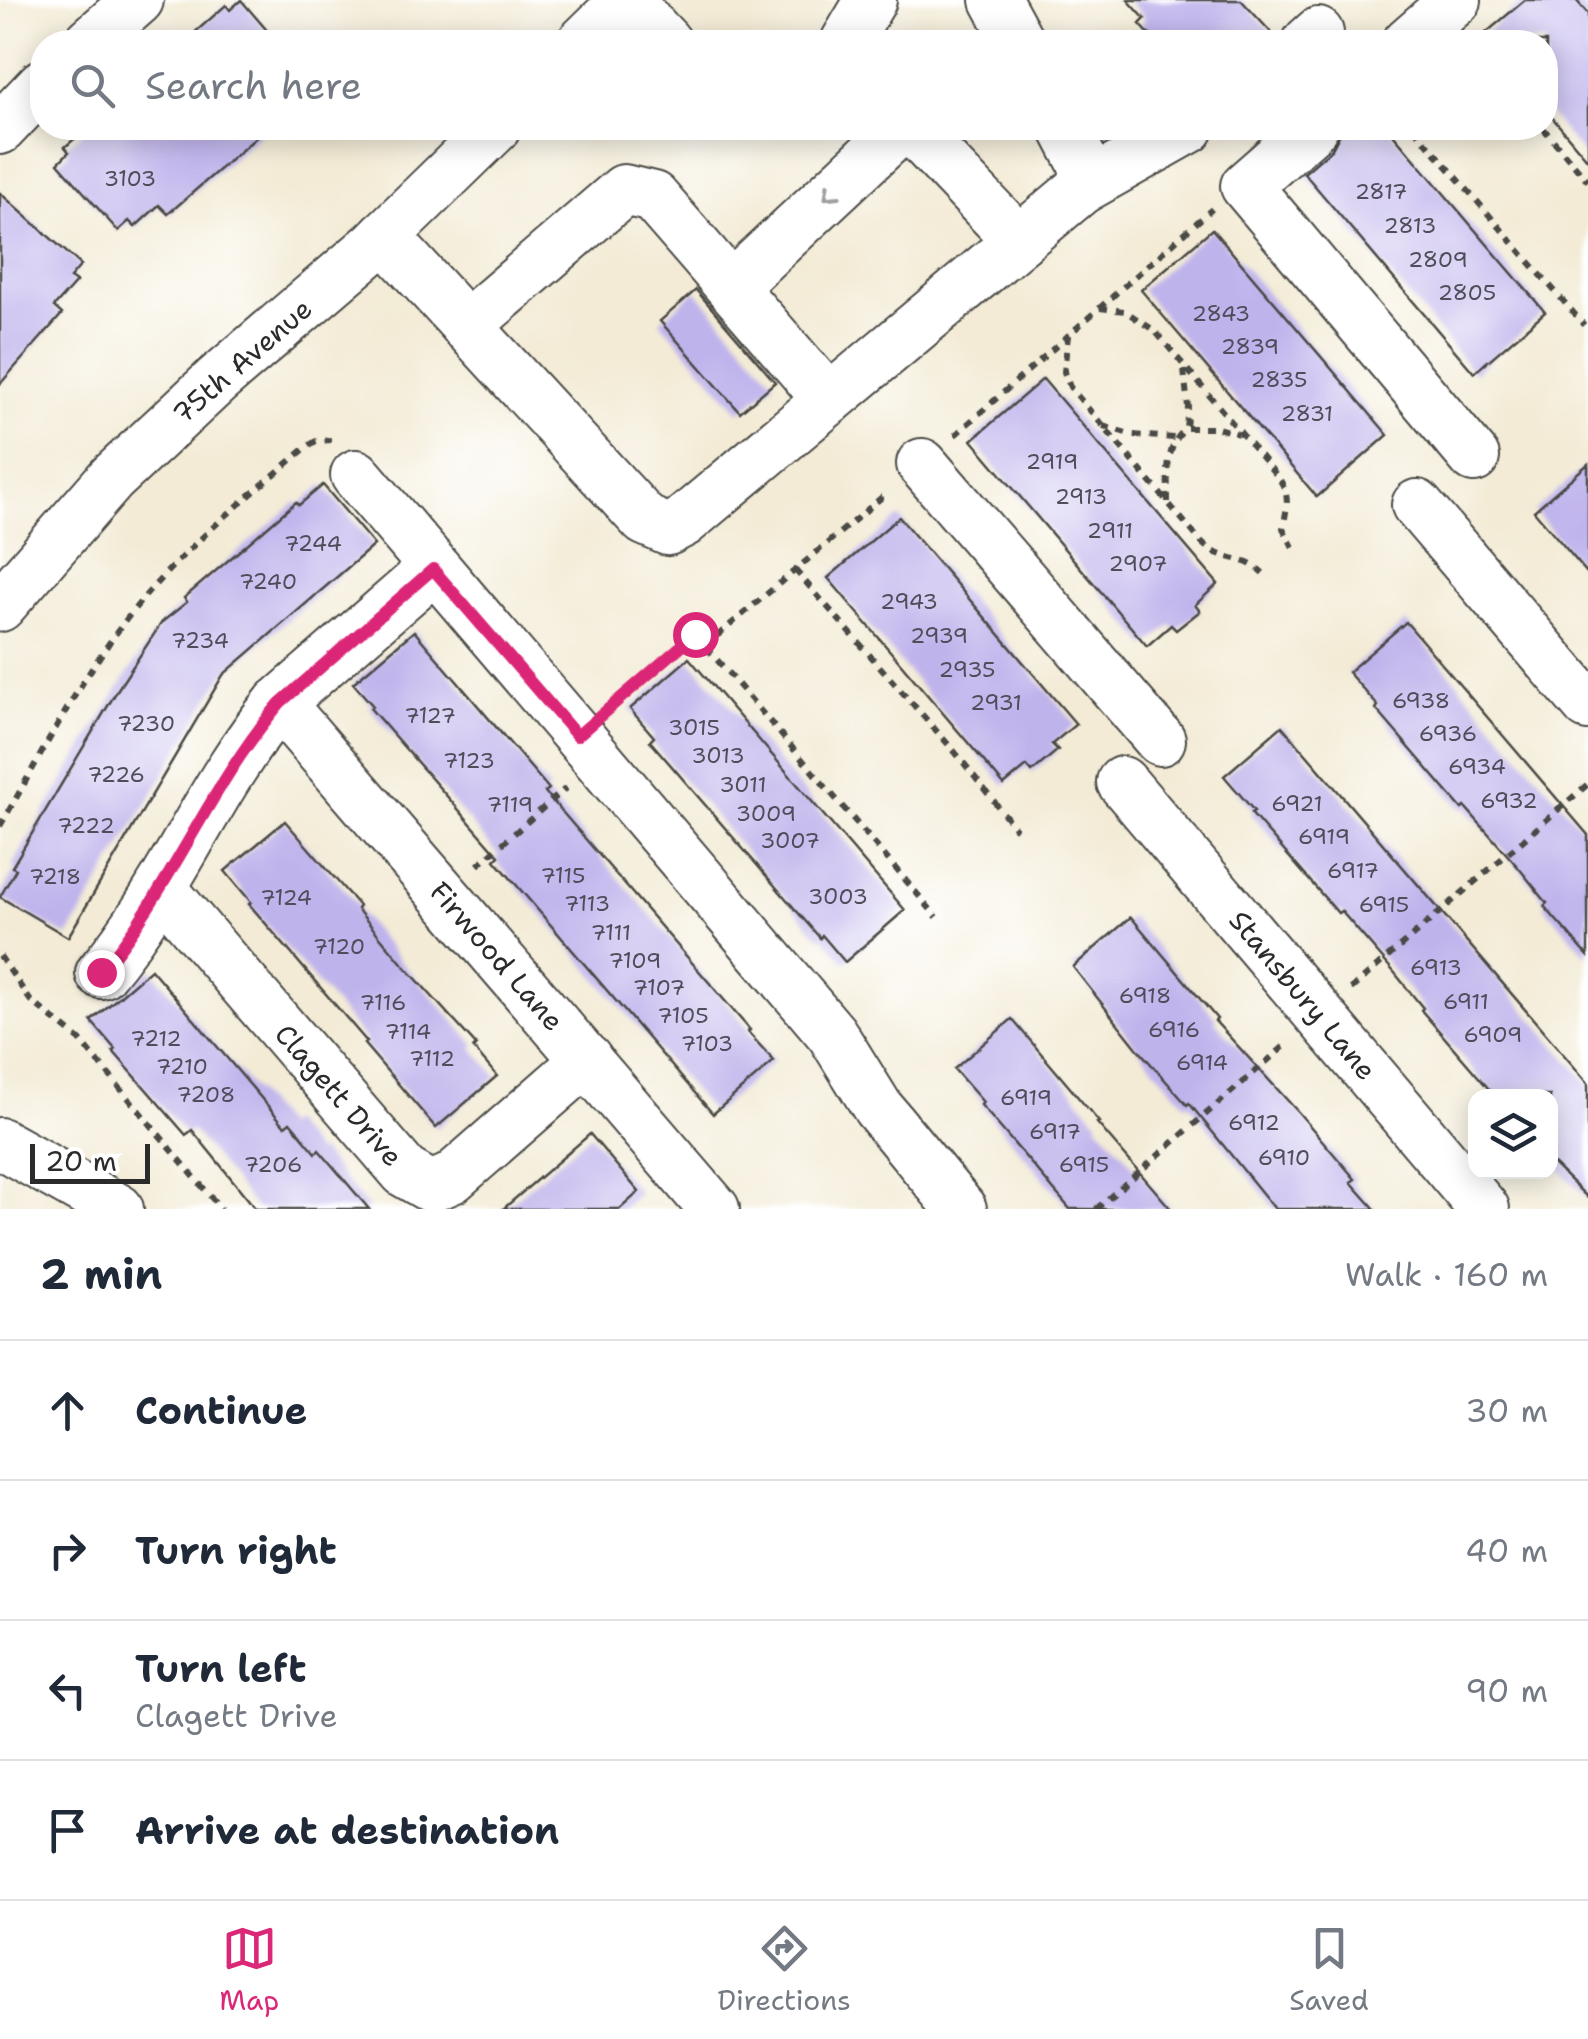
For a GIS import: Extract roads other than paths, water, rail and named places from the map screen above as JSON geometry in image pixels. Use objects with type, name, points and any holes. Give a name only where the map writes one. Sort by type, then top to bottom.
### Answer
[{"type":"street","points":[[104,30],[138,0]]},
{"type":"street","points":[[595,30],[626,0],[655,30]]},
{"type":"street","points":[[853,30],[870,0]]},
{"type":"street","points":[[996,0],[1012,30]]},
{"type":"street","points":[[1422,30],[1456,0]]},
{"type":"street","points":[[0,129],[30,98]]},
{"type":"street","name":"75th Avenue","points":[[0,606],[111,479],[216,381],[384,236],[483,140]]},
{"type":"street","points":[[730,287],[888,140]]},
{"type":"street","points":[[922,140],[1019,242]]},
{"type":"street","points":[[384,236],[645,520],[668,530],[683,522],[1019,242],[1077,151],[1131,140]]},
{"type":"street","points":[[1298,140],[1246,186],[1474,457]]},
{"type":"street","points":[[466,326],[624,190],[653,197],[829,400]]},
{"type":"street","points":[[922,464],[1160,740]]},
{"type":"street","points":[[356,476],[832,1034],[878,1108],[962,1209]]},
{"type":"street","points":[[1418,505],[1588,705]]},
{"type":"street","points":[[101,972],[138,926],[218,788],[258,728],[280,703],[433,569]]},
{"type":"street","name":"Firwood Lane","points":[[280,703],[714,1209]]},
{"type":"street","name":"Stansbury Lane","points":[[1122,782],[1484,1209]]},
{"type":"street","name":"Clagett Drive","points":[[161,888],[405,1172],[431,1187],[452,1178],[586,1060]]},
{"type":"street","points":[[0,1143],[118,1209]]}]
